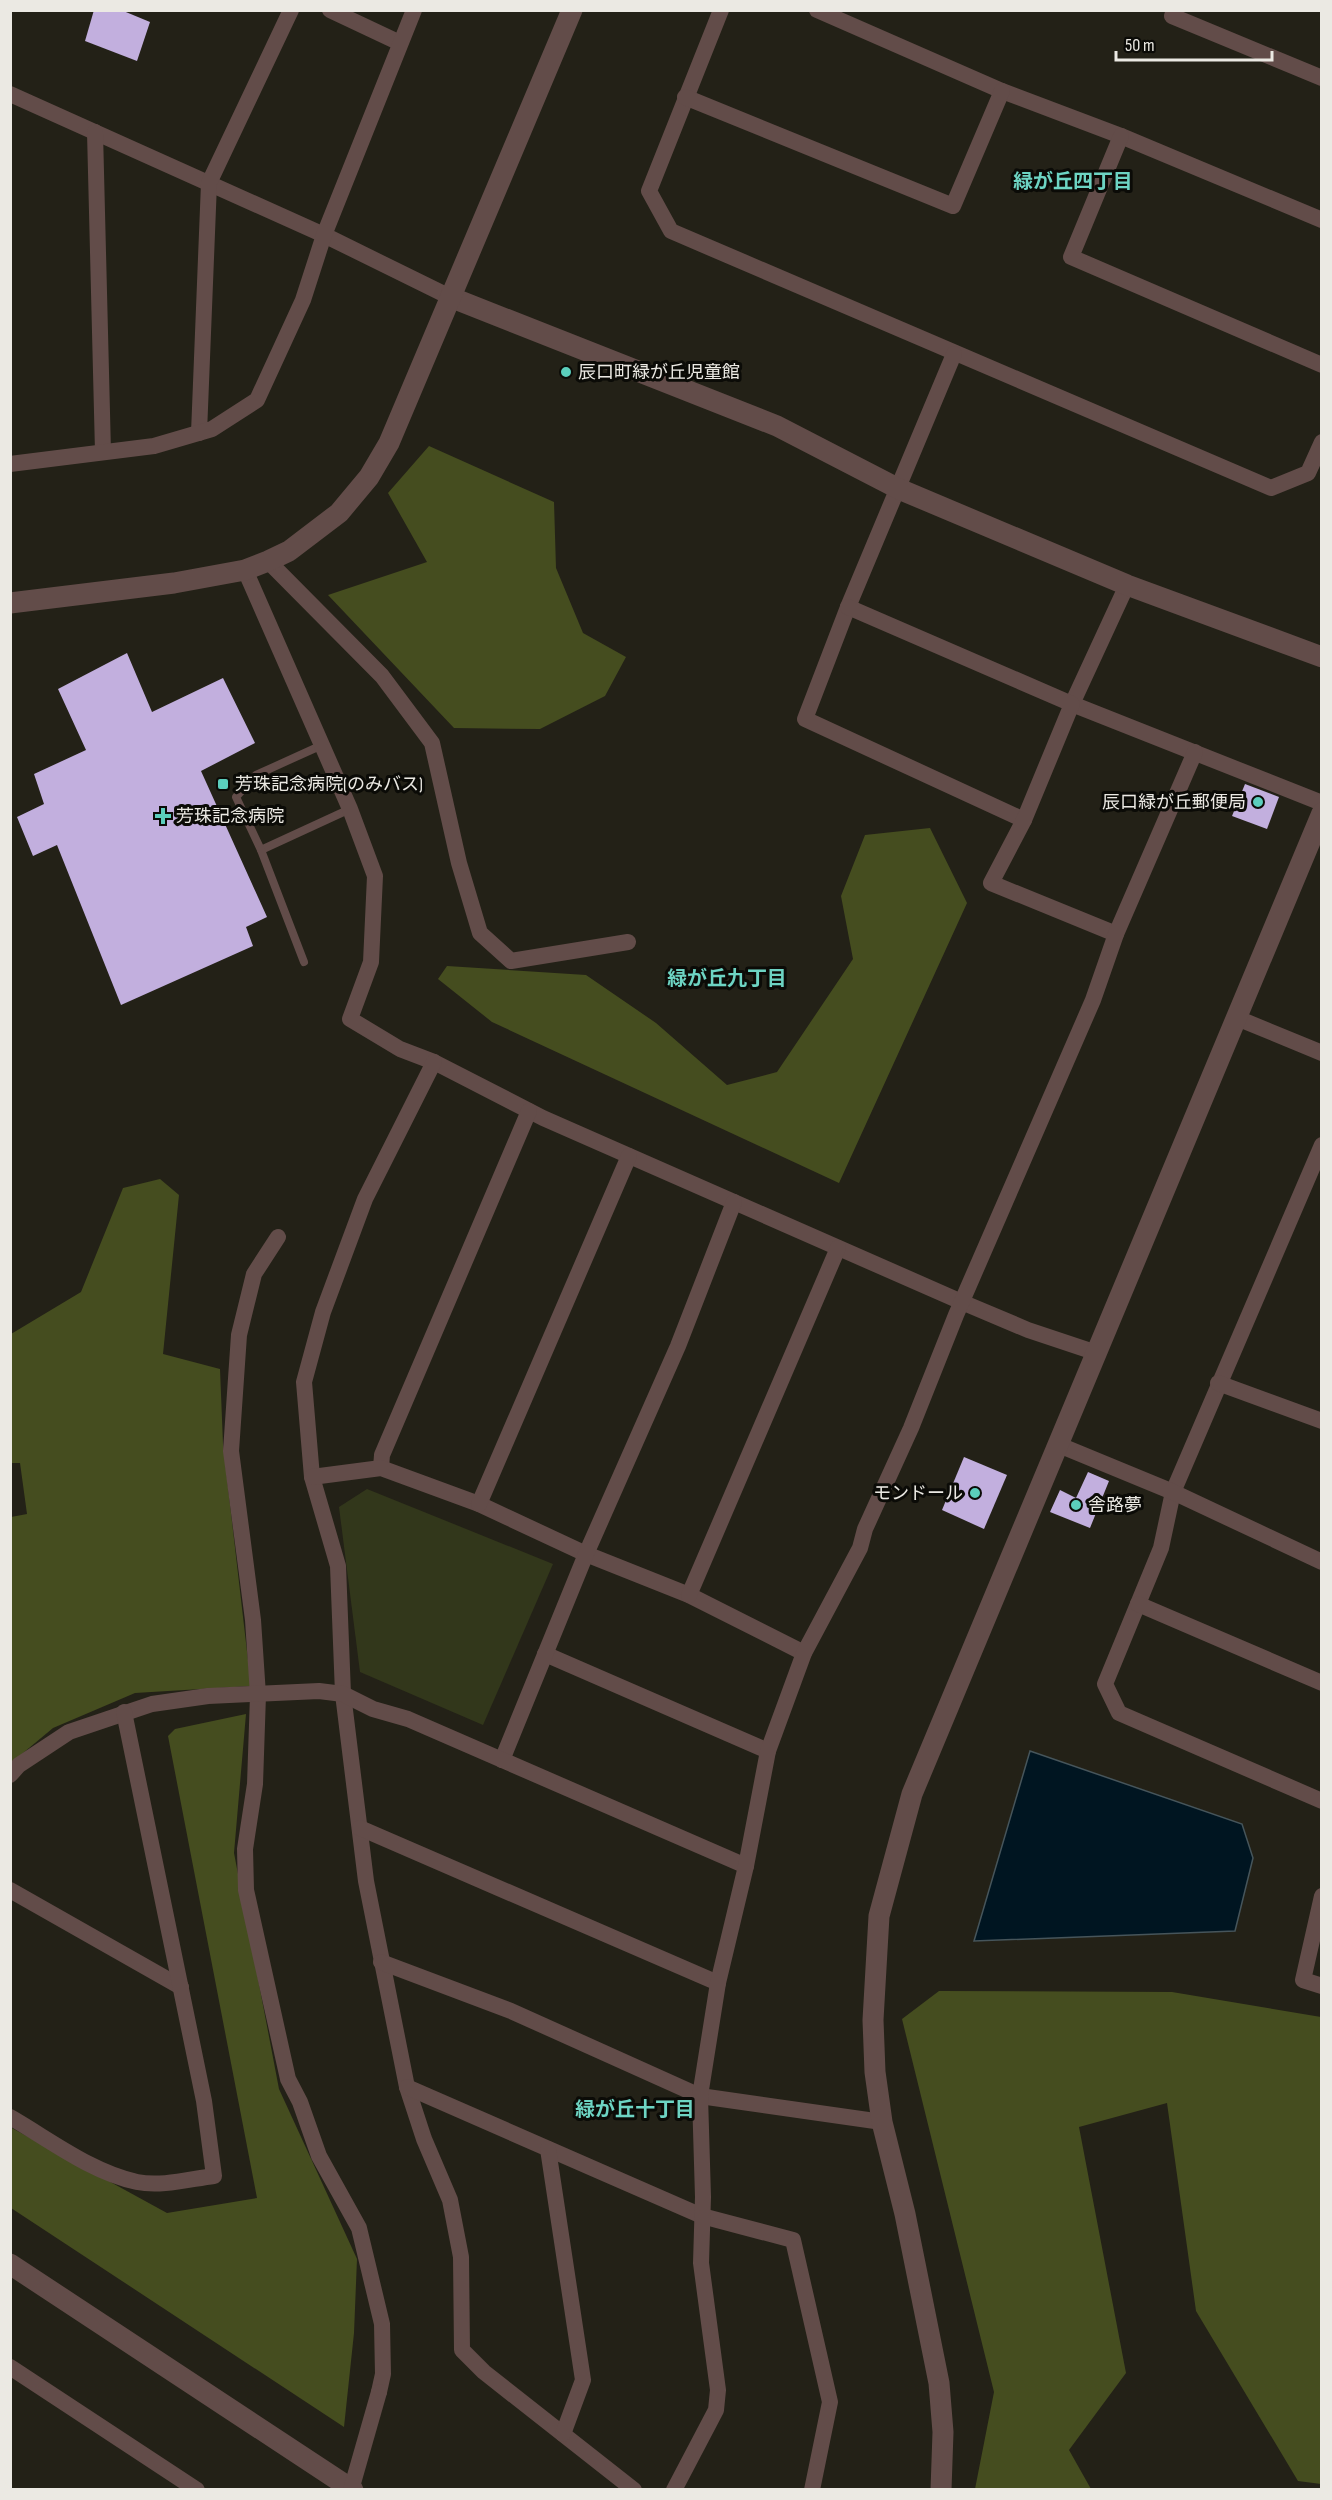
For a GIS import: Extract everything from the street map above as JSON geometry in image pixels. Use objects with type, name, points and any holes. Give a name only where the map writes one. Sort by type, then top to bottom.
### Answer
[{"type":"street","points":[[199,433],[209,183],[291,10]]},
{"type":"street","points":[[330,10],[400,43]]},
{"type":"street","points":[[10,464],[154,446],[212,429],[257,400],[303,300],[324,235],[414,10]]},
{"type":"street","points":[[10,603],[174,583],[245,570],[289,550],[339,513],[369,477],[389,442],[572,10]]},
{"type":"street","points":[[721,10],[649,191],[671,231],[1271,488],[1308,473],[1322,442]]},
{"type":"street","points":[[817,10],[1002,91],[1121,136],[1322,220]]},
{"type":"street","points":[[1174,10],[1172,16],[1322,78]]},
{"type":"street","points":[[685,97],[953,206],[1002,91]]},
{"type":"street","points":[[10,94],[324,235],[450,297],[777,426],[899,489],[1127,585],[1322,657]]},
{"type":"street","points":[[94,132],[102,452]]},
{"type":"street","points":[[1121,136],[1071,257],[1322,365]]},
{"type":"street","points":[[954,354],[848,607],[805,719],[1024,820]]},
{"type":"street","points":[[268,561],[382,676],[432,743],[459,863],[480,933],[511,961],[628,942]]},
{"type":"street","points":[[245,570],[320,746],[350,809],[375,876],[371,962],[350,1019],[400,1049],[434,1062],[529,1111],[629,1156],[1028,1330],[1096,1353]]},
{"type":"street","points":[[1116,934],[992,883],[1024,820],[1072,704],[1127,585]]},
{"type":"street","points":[[848,607],[1072,704],[1322,803]]},
{"type":"street","points":[[674,2490],[717,2410],[718,2390],[701,2263],[700,2096],[718,1983],[746,1866],[768,1751],[804,1653],[860,1548],[865,1529],[1093,1000],[1116,934],[1195,752]]},
{"type":"street","points":[[941,2490],[943,2433],[939,2383],[905,2214],[882,2122],[875,2072],[874,1991],[879,1916],[894,1853],[912,1794],[1322,813]]},
{"type":"street","points":[[1237,1018],[1322,1053]]},
{"type":"street","points":[[434,1062],[365,1199],[323,1312],[304,1382],[312,1478],[338,1566],[343,1694],[360,1828],[381,1962],[407,2087],[424,2139],[450,2200],[461,2257],[462,2350],[484,2372],[634,2490]]},
{"type":"street","points":[[381,1468],[382,1455],[529,1111]]},
{"type":"street","points":[[1322,1145],[1173,1492],[1161,1548],[1105,1684],[1119,1713],[1322,1801]]},
{"type":"street","points":[[479,1504],[629,1156]]},
{"type":"street","points":[[502,1760],[586,1554],[678,1346],[734,1202]]},
{"type":"street","points":[[10,2264],[352,2490],[383,2374],[382,2324],[359,2228],[319,2156],[300,2102],[288,2079],[246,1890],[245,1850],[255,1784],[258,1695],[253,1620],[231,1451],[239,1335],[254,1274],[278,1237]]},
{"type":"street","points":[[689,1595],[838,1248]]},
{"type":"street","points":[[1218,1383],[1322,1421]]},
{"type":"street","points":[[1059,1445],[1173,1492],[1322,1562]]},
{"type":"street","points":[[312,1478],[381,1468],[479,1504],[586,1554],[689,1595],[804,1653]]},
{"type":"street","points":[[1138,1605],[1322,1683]]},
{"type":"street","points":[[545,1654],[768,1751]]},
{"type":"street","points":[[10,1775],[19,1765],[69,1732],[152,1704],[208,1696],[319,1691],[343,1694],[373,1709],[408,1719],[746,1866]]},
{"type":"street","points":[[10,2117],[102,2170],[138,2182],[163,2183],[214,2176],[204,2101],[124,1712]]},
{"type":"street","points":[[360,1828],[718,1983]]},
{"type":"street","points":[[10,1890],[181,1987]]},
{"type":"street","points":[[1322,1896],[1303,1980],[1322,1986]]},
{"type":"street","points":[[381,1962],[512,2011],[700,2096],[882,2122]]},
{"type":"street","points":[[407,2087],[702,2216],[793,2240],[830,2402],[812,2490]]},
{"type":"street","points":[[548,2149],[583,2380],[563,2434]]},
{"type":"street","points":[[10,2367],[197,2490]]},
{"type":"lane","points":[[304,962],[261,850],[236,797],[256,774],[320,746]]},
{"type":"lane","points":[[261,850],[350,809]]},
{"type":"green space","points":[[429,446],[554,502],[556,568],[583,633],[626,657],[605,696],[540,729],[454,728],[328,595],[427,562],[388,493]]},
{"type":"green space","points":[[930,828],[967,903],[839,1183],[492,1022],[438,979],[447,966],[586,975],[656,1023],[727,1085],[777,1072],[853,959],[841,896],[865,835]]},
{"type":"green space","points":[[160,1179],[179,1195],[163,1354],[220,1369],[223,1444],[251,1686],[135,1693],[53,1728],[11,1763],[11,1517],[27,1514],[20,1463],[11,1463],[11,1334],[81,1292],[123,1188]]},
{"type":"green space","points":[[367,1489],[553,1564],[483,1725],[360,1672],[339,1507]]},
{"type":"green space","points":[[246,1714],[234,1853],[279,2089],[357,2259],[354,2333],[344,2427],[11,2208],[10,2127],[167,2213],[257,2198],[168,1736],[175,1729]]},
{"type":"green space","points":[[939,1991],[1172,1992],[1321,2017],[1321,2484],[1298,2481],[1196,2311],[1167,2103],[1079,2127],[1126,2373],[1069,2450],[1091,2489],[975,2489],[994,2392],[902,2019]]},
{"type":"water","points":[[1030,1751],[1242,1824],[1253,1858],[1235,1931],[974,1941]]},
{"type":"building","points":[[94,10],[121,10],[150,22],[137,61],[85,41]]},
{"type":"building","points":[[127,653],[152,712],[223,678],[255,743],[201,771],[267,917],[246,927],[253,946],[121,1005],[57,845],[33,856],[17,817],[44,804],[34,774],[86,750],[58,689]]},
{"type":"building","points":[[1245,784],[1279,797],[1267,829],[1232,816]]},
{"type":"building","name":"モンドール","points":[[964,1457],[1007,1475],[984,1529],[942,1510]]},
{"type":"building","name":"舎路夢","points":[[1088,1472],[1109,1481],[1090,1528],[1050,1512],[1060,1490],[1076,1498]]},
{"type":"place","name":"辰口町緑が丘児童館","points":[[566,372]]},
{"type":"place","name":"芳珠記念病院(のみバス)","points":[[223,784]]},
{"type":"place","name":"辰口緑が丘郵便局","points":[[1258,802]]},
{"type":"place","name":"芳珠記念病院","points":[[163,816]]},
{"type":"place","name":"モンドール","points":[[975,1493]]},
{"type":"place","name":"舎路夢","points":[[1076,1505]]},
{"type":"district","name":"緑が丘四丁目","points":[[1073,181]]},
{"type":"district","name":"緑が丘九丁目","points":[[727,978]]},
{"type":"district","name":"緑が丘十丁目","points":[[635,2109]]}]
